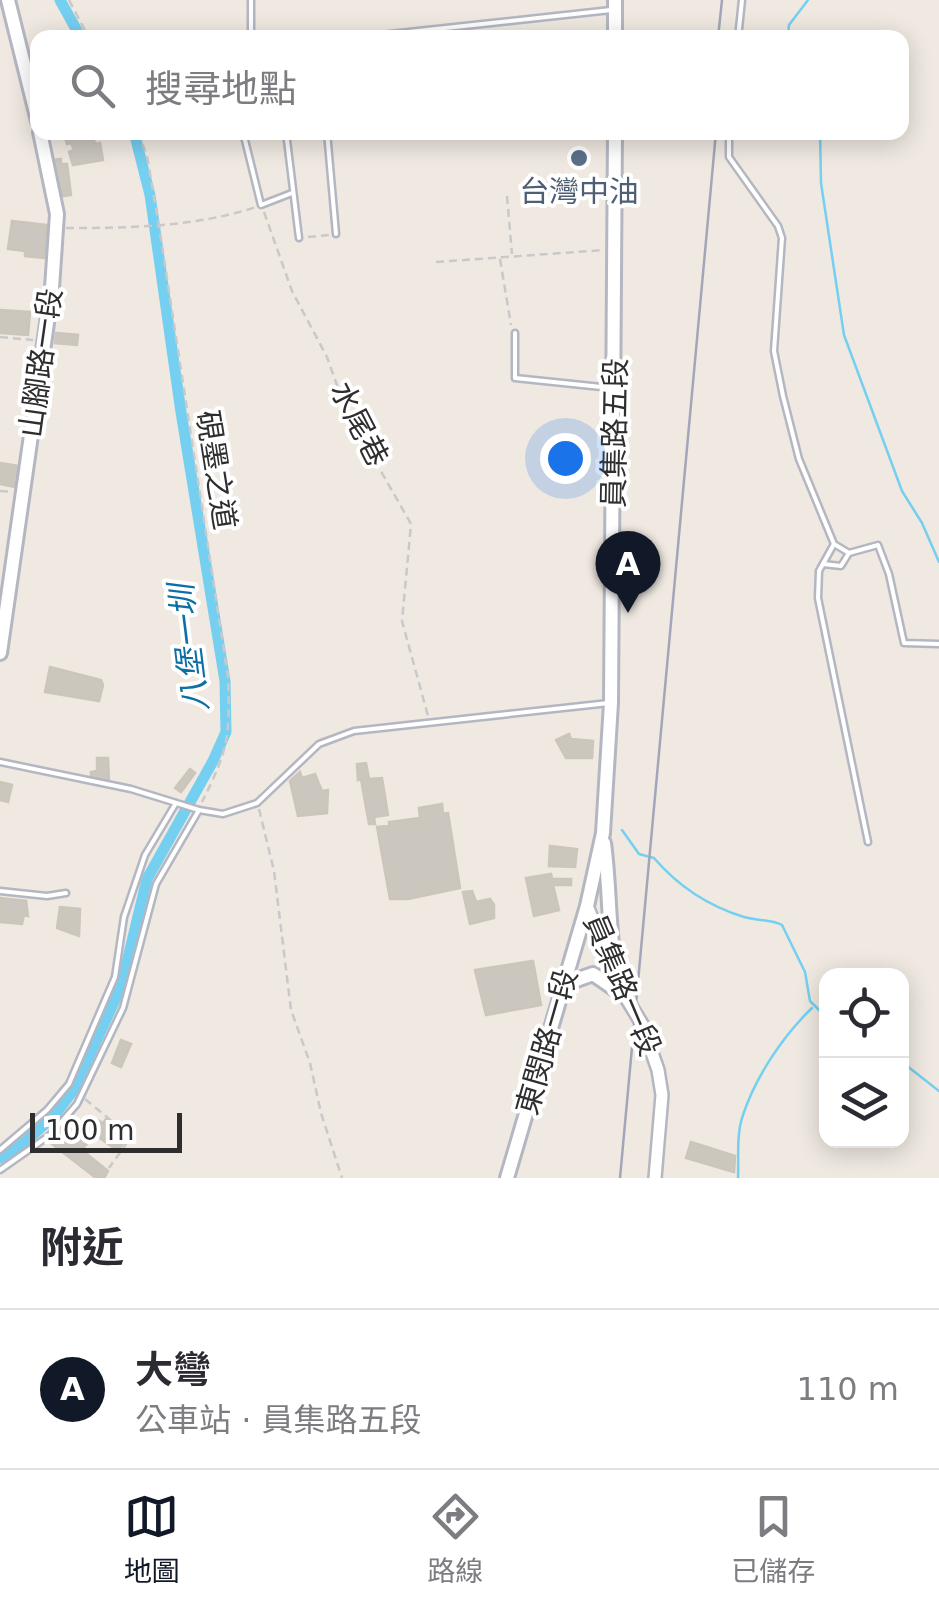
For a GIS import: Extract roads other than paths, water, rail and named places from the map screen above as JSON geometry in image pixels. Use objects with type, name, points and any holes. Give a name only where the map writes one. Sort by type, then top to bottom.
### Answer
[{"type":"main road","points":[[8,0],[30,88]]},
{"type":"main road","points":[[615,5],[616,30]]},
{"type":"main road","name":"山腳路一段","points":[[0,653],[45,341],[56,228],[42,140]]},
{"type":"main road","name":"員集路五段","points":[[606,792],[616,389],[616,140]]},
{"type":"main road","name":"員集路一段","points":[[587,906],[606,792]]},
{"type":"main road","points":[[602,832],[610,882],[610,944],[616,974]]},
{"type":"main road","name":"東閔路一段","points":[[507,1178],[587,906]]},
{"type":"main road","points":[[565,984],[593,974],[625,996]]},
{"type":"street","name":"員集路一段","points":[[587,906],[625,996],[642,1024],[658,1070],[662,1095],[655,1178]]},
{"type":"lane","points":[[251,0],[251,30]]},
{"type":"lane","points":[[739,30],[742,0]]},
{"type":"lane","points":[[417,30],[615,5]]},
{"type":"lane","points":[[244,140],[261,205],[292,193]]},
{"type":"lane","points":[[287,140],[299,238]]},
{"type":"lane","points":[[329,140],[336,234]]},
{"type":"lane","points":[[730,140],[729,157],[778,226],[782,238],[774,351],[798,460],[834,544],[850,553]]},
{"type":"lane","points":[[515,334],[515,378],[616,389]]},
{"type":"lane","points":[[834,544],[818,571],[818,598],[868,842]]},
{"type":"lane","points":[[823,564],[840,566],[850,553],[878,545],[889,574],[904,643],[939,644]]},
{"type":"lane","points":[[0,762],[132,788],[198,810],[224,814],[257,803],[320,744],[354,730],[611,703]]},
{"type":"lane","points":[[0,1150],[47,1110],[68,1084],[115,977],[124,917],[145,855],[179,804]]},
{"type":"lane","points":[[0,1170],[50,1134],[82,1093],[123,1008],[156,884],[198,810]]},
{"type":"lane","points":[[0,890],[48,896],[66,893]]},
{"type":"waterway","name":"八堡一圳","points":[[60,0],[77,30]]},
{"type":"waterway","points":[[789,30],[808,0]]},
{"type":"waterway","name":"八堡一圳","points":[[0,1158],[53,1117],[73,1091],[121,987],[147,879],[226,732],[225,681],[150,195],[136,140]]},
{"type":"waterway","points":[[820,140],[821,183],[844,335],[902,491],[939,562]]},
{"type":"waterway","points":[[622,830],[639,854],[654,858],[706,901],[744,917],[782,925],[805,972],[810,1001],[819,1010]]},
{"type":"waterway","points":[[738,1178],[739,1130],[755,1086],[772,1057],[812,1008]]},
{"type":"waterway","points":[[909,1067],[939,1091]]},
{"type":"railway","points":[[719,30],[722,0]]},
{"type":"railway","points":[[620,1178],[715,140]]},
{"type":"place","name":"台灣中油","points":[[579,158]]},
{"type":"place","name":"大彎","points":[[628,613]]}]
